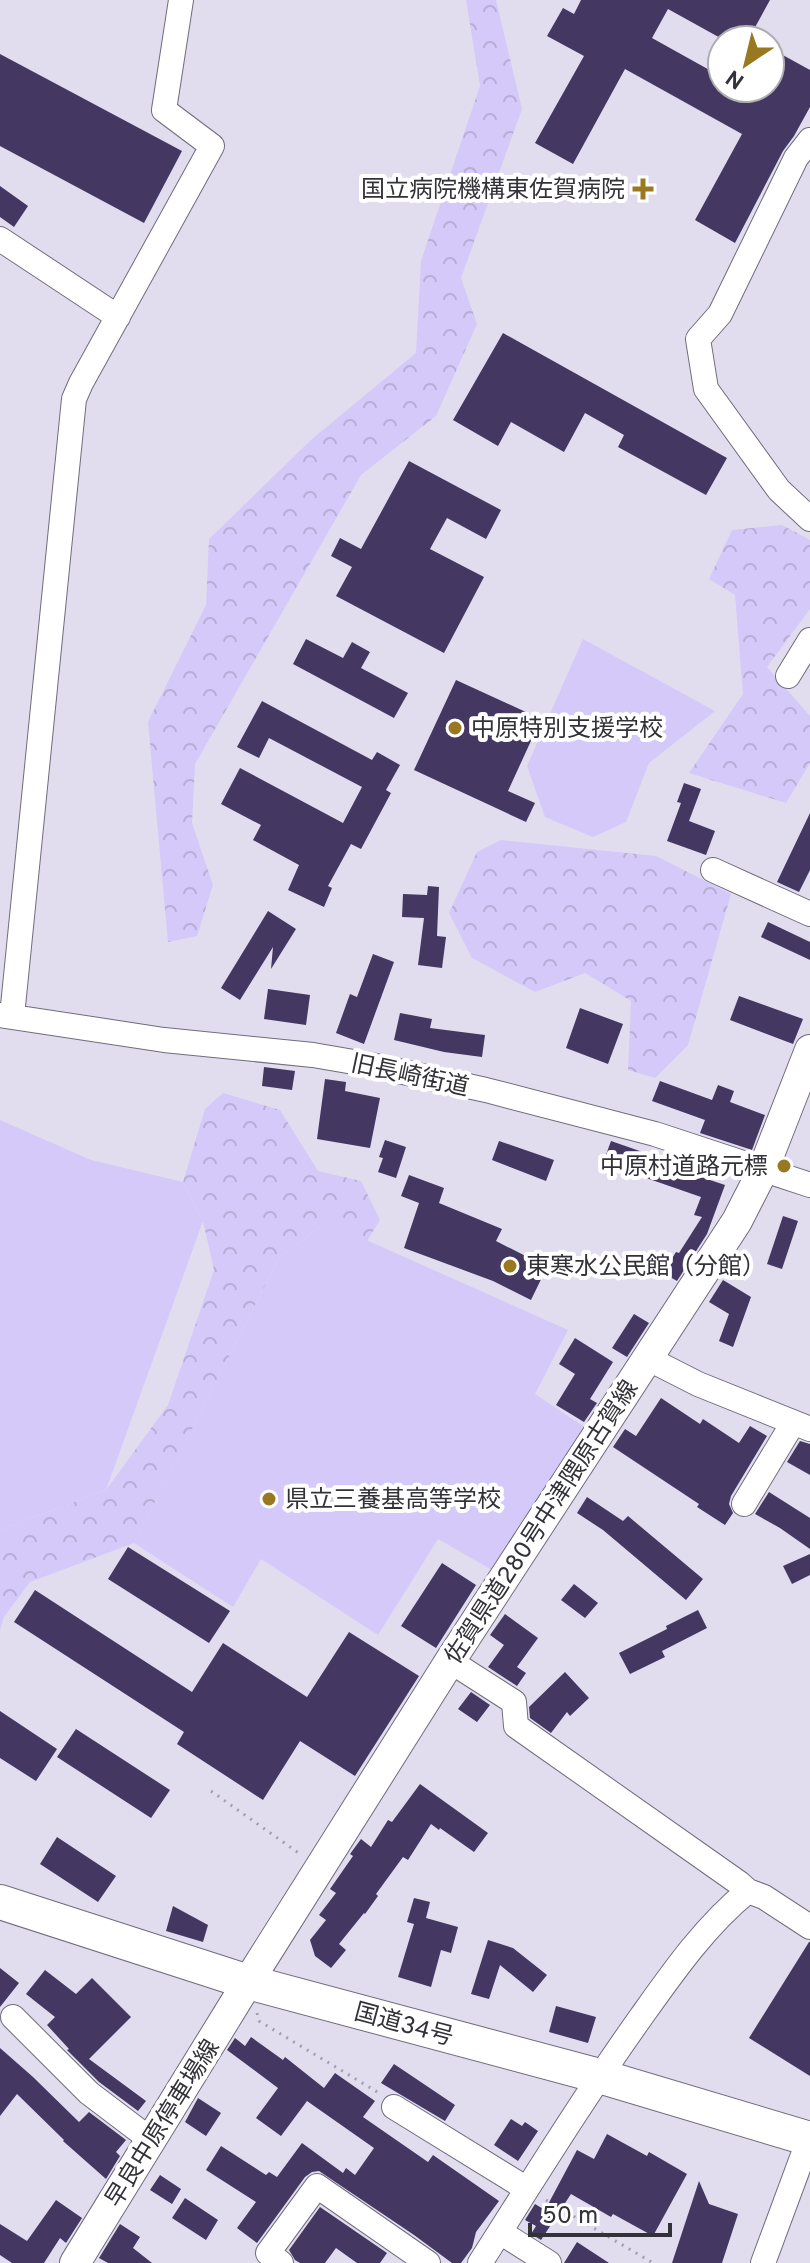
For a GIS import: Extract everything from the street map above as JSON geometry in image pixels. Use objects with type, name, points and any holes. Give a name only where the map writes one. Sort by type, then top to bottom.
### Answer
[{"type":"highway","name":"国道34号","points":[[0,1902],[248,1982],[599,2076],[809,2139]]},
{"type":"main road","name":"佐賀県道280号中津隈原古賀線","points":[[248,1982],[450,1661],[737,1221],[763,1170],[810,1050]]},
{"type":"main road","name":"早良中原停車場線","points":[[75,2263],[248,1982]]},
{"type":"street","points":[[6,1015],[74,399],[212,146],[164,110],[181,0]]},
{"type":"street","points":[[810,140],[796,158],[720,314],[698,339],[706,389],[779,490],[810,519]]},
{"type":"street","points":[[0,239],[118,317]]},
{"type":"street","points":[[788,676],[810,640]]},
{"type":"street","points":[[713,870],[809,912]]},
{"type":"street","name":"旧長崎街道","points":[[6,1015],[164,1040],[313,1055],[371,1065],[486,1090],[655,1134],[810,1185]]},
{"type":"street","points":[[647,1358],[698,1384],[802,1426],[744,1504]]},
{"type":"street","points":[[450,1661],[514,1702],[516,1726],[748,1891],[764,1897],[810,1927]]},
{"type":"street","points":[[480,2263],[599,2076],[671,1975],[724,1910],[748,1891]]},
{"type":"street","points":[[13,2017],[89,2093],[151,2140]]},
{"type":"street","points":[[394,2107],[527,2189]]},
{"type":"street","points":[[763,2263],[809,2139]]},
{"type":"street","points":[[281,2263],[268,2253],[317,2186],[428,2263]]},
{"type":"street","points":[[500,2232],[549,2263]]},
{"type":"path","points":[[211,1791],[320,1868]]},
{"type":"path","points":[[248,1982],[259,2021],[379,2093],[394,2107]]},
{"type":"path","points":[[527,2189],[653,2263]]},
{"type":"green space","points":[[466,0],[496,0],[522,109],[461,278],[477,324],[436,416],[361,475],[195,764],[192,823],[213,885],[197,936],[168,942],[148,722],[206,605],[209,539],[312,439],[416,353],[421,261],[480,86]]},
{"type":"green space","points":[[782,525],[810,540],[810,609],[767,667],[810,716],[810,763],[786,803],[689,773],[743,694],[735,595],[709,579],[732,530]]},
{"type":"green space","points":[[583,639],[715,711],[649,763],[626,822],[593,837],[545,817],[527,766]]},
{"type":"green space","points":[[501,840],[656,856],[731,894],[688,1045],[655,1078],[628,1070],[631,1001],[585,973],[535,992],[472,958],[449,913],[477,852]]},
{"type":"green space","points":[[223,1093],[280,1110],[318,1171],[361,1181],[380,1220],[367,1241],[326,1222],[279,1258],[134,1543],[30,1582],[4,1617],[0,1630],[0,1530],[106,1490],[168,1405],[214,1270],[203,1221],[183,1182],[205,1109]]},
{"type":"green space","points":[[0,1120],[91,1160],[183,1182],[203,1221],[106,1490],[0,1530]]},
{"type":"green space","points":[[326,1222],[568,1330],[535,1394],[586,1428],[492,1570],[438,1539],[378,1635],[261,1559],[233,1607],[134,1543],[279,1258]]},
{"type":"building","points":[[581,0],[770,0],[757,24],[706,24],[706,30],[668,9],[652,38],[706,68],[706,104],[786,104],[786,57],[810,70],[810,107],[735,243],[695,220],[742,134],[625,69],[573,164],[535,143],[584,56],[547,36],[563,8],[574,14]]},
{"type":"building","points":[[0,54],[182,151],[144,223],[0,146]]},
{"type":"building","points":[[0,186],[28,206],[14,227],[0,217]]},
{"type":"building","points":[[503,333],[727,458],[706,495],[618,447],[624,435],[585,413],[564,452],[511,422],[498,446],[453,420]]},
{"type":"building","points":[[409,461],[501,510],[486,539],[447,518],[430,549],[484,577],[444,653],[336,596],[352,567],[331,556],[340,538],[361,549]]},
{"type":"building","points":[[306,639],[343,658],[352,642],[370,652],[361,668],[408,693],[394,718],[293,664]]},
{"type":"building","points":[[456,680],[541,719],[508,791],[535,803],[526,822],[414,770]]},
{"type":"building","points":[[262,701],[372,760],[377,752],[400,765],[386,790],[391,793],[361,849],[351,844],[328,886],[332,888],[324,907],[288,890],[299,865],[253,840],[261,825],[221,804],[240,768],[343,823],[362,787],[269,738],[259,758],[237,747]]},
{"type":"building","points":[[684,783],[701,789],[689,821],[715,831],[706,855],[667,841],[681,803],[677,802]]},
{"type":"building","points":[[810,813],[810,870],[799,892],[777,882]]},
{"type":"building","points":[[428,886],[439,887],[437,936],[446,937],[442,968],[418,965],[424,918],[402,917],[403,894],[427,895]]},
{"type":"building","points":[[268,911],[296,929],[271,969],[273,947],[240,1000],[221,988]]},
{"type":"building","points":[[768,922],[810,942],[810,960],[761,937]]},
{"type":"building","points":[[373,954],[394,962],[364,1044],[336,1033],[350,994],[357,997]]},
{"type":"building","points":[[268,989],[310,995],[306,1025],[264,1019]]},
{"type":"building","points":[[739,996],[803,1019],[793,1044],[730,1020]]},
{"type":"building","points":[[580,1008],[623,1024],[608,1064],[566,1048]]},
{"type":"building","points":[[400,1013],[432,1019],[430,1028],[485,1035],[482,1057],[394,1040]]},
{"type":"building","points":[[264,1067],[295,1071],[292,1090],[262,1086]]},
{"type":"building","points":[[325,1079],[346,1082],[345,1091],[380,1098],[370,1148],[317,1139]]},
{"type":"building","points":[[660,1081],[712,1100],[718,1085],[734,1091],[730,1102],[765,1115],[752,1150],[700,1133],[705,1120],[652,1101]]},
{"type":"building","points":[[385,1140],[406,1147],[396,1178],[378,1172]]},
{"type":"building","points":[[499,1141],[554,1160],[546,1181],[492,1160]]},
{"type":"building","points":[[611,1141],[703,1173],[701,1177],[725,1185],[707,1234],[677,1281],[663,1273],[702,1217],[694,1215],[701,1197],[603,1163]]},
{"type":"building","points":[[409,1175],[444,1188],[439,1203],[502,1229],[496,1241],[547,1267],[531,1300],[493,1281],[404,1248],[419,1203],[401,1196]]},
{"type":"building","points":[[783,1216],[798,1221],[782,1269],[767,1264]]},
{"type":"building","points":[[723,1280],[751,1297],[733,1347],[719,1341],[729,1314],[709,1302]]},
{"type":"building","points":[[634,1314],[649,1323],[627,1357],[612,1348]]},
{"type":"building","points":[[575,1338],[613,1362],[590,1399],[597,1403],[584,1422],[556,1405],[575,1374],[559,1364]]},
{"type":"building","points":[[661,1398],[700,1424],[703,1419],[739,1443],[750,1426],[767,1436],[731,1496],[729,1504],[733,1513],[725,1525],[613,1447],[625,1429],[636,1436]]},
{"type":"building","points":[[800,1441],[810,1444],[810,1475],[787,1462]]},
{"type":"building","points":[[769,1492],[810,1518],[810,1549],[755,1514]]},
{"type":"building","points":[[587,1497],[623,1521],[628,1516],[703,1579],[686,1600],[603,1530],[577,1513]]},
{"type":"building","points":[[128,1547],[230,1611],[209,1643],[108,1579]]},
{"type":"building","points":[[810,1554],[810,1575],[792,1584],[783,1566]]},
{"type":"building","points":[[442,1563],[476,1585],[436,1648],[401,1626]]},
{"type":"building","points":[[574,1584],[598,1603],[585,1618],[561,1600]]},
{"type":"building","points":[[35,1590],[192,1692],[223,1643],[307,1697],[349,1632],[419,1676],[355,1776],[300,1741],[263,1800],[177,1744],[184,1732],[14,1622]]},
{"type":"building","points":[[698,1610],[707,1628],[662,1651],[665,1657],[630,1674],[619,1653]]},
{"type":"building","points":[[505,1614],[538,1638],[517,1667],[526,1673],[517,1686],[488,1667],[504,1645],[490,1635]]},
{"type":"building","points":[[565,1672],[589,1698],[570,1716],[567,1712],[551,1733],[530,1718],[529,1707]]},
{"type":"building","points":[[471,1692],[490,1705],[477,1722],[458,1709]]},
{"type":"building","points":[[0,1711],[57,1749],[36,1781],[0,1758]]},
{"type":"building","points":[[76,1729],[170,1790],[151,1818],[57,1757]]},
{"type":"building","points":[[420,1784],[488,1833],[474,1852],[431,1824],[408,1860],[403,1857],[365,1914],[339,1944],[346,1950],[331,1968],[315,1956],[310,1940],[326,1920],[319,1915],[336,1893],[330,1889],[361,1839],[371,1847],[388,1820],[392,1822]]},
{"type":"building","points":[[57,1837],[116,1876],[98,1902],[40,1864]]},
{"type":"building","points":[[414,1898],[430,1902],[426,1918],[458,1927],[451,1953],[441,1950],[431,1987],[398,1977],[414,1924],[407,1922]]},
{"type":"building","points":[[173,1906],[208,1925],[203,1942],[166,1931]]},
{"type":"building","points":[[488,1940],[513,1948],[547,1975],[533,1992],[500,1965],[489,1999],[471,1994]]},
{"type":"building","points":[[810,1942],[810,2076],[749,2038]]},
{"type":"building","points":[[0,1968],[19,1983],[0,2007]]},
{"type":"building","points":[[45,1970],[76,1994],[92,1978],[131,2017],[89,2059],[146,2101],[138,2111],[99,2082],[67,2050],[47,2025],[55,2017],[26,1994]]},
{"type":"building","points":[[556,2006],[596,2017],[588,2043],[549,2032]]},
{"type":"building","points":[[251,2037],[283,2060],[285,2057],[324,2088],[335,2073],[375,2101],[363,2117],[428,2162],[433,2155],[499,2201],[476,2232],[472,2248],[461,2263],[452,2263],[319,2171],[305,2177],[257,2243],[237,2228],[256,2202],[206,2170],[221,2146],[266,2175],[269,2172],[277,2177],[302,2143],[343,2173],[346,2168],[355,2175],[374,2148],[307,2101],[281,2136],[256,2118],[278,2088],[227,2050],[235,2038],[245,2046]]},
{"type":"building","points":[[0,2048],[79,2122],[89,2112],[126,2140],[116,2152],[120,2156],[106,2179],[17,2094],[0,2116]]},
{"type":"building","points":[[394,2064],[455,2105],[445,2121],[381,2083]]},
{"type":"building","points":[[198,2098],[221,2113],[206,2136],[185,2122]]},
{"type":"building","points":[[511,2119],[522,2126],[525,2122],[538,2131],[518,2161],[494,2145]]},
{"type":"building","points":[[607,2134],[647,2156],[649,2152],[687,2174],[653,2236],[571,2194],[541,2240],[531,2234],[536,2226],[525,2220],[535,2204],[545,2210],[577,2150],[594,2159]]},
{"type":"building","points":[[160,2175],[181,2189],[172,2204],[150,2190]]},
{"type":"building","points":[[699,2181],[709,2204],[738,2214],[722,2263],[672,2263]]},
{"type":"building","points":[[185,2198],[218,2220],[206,2240],[172,2218]]},
{"type":"building","points":[[56,2200],[82,2218],[66,2243],[60,2238],[44,2263],[12,2263],[0,2255],[0,2224],[27,2241]]},
{"type":"building","points":[[320,2207],[387,2253],[380,2263],[357,2263],[336,2248],[325,2263],[300,2263],[295,2260],[289,2250]]},
{"type":"building","points":[[120,2224],[140,2237],[133,2248],[152,2263],[108,2263],[99,2258]]},
{"type":"building","points":[[577,2242],[609,2263],[564,2263]]},
{"type":"place","name":"国立病院機構東佐賀病院","points":[[643,189]]},
{"type":"place","name":"中原特別支援学校","points":[[455,728]]},
{"type":"place","name":"中原村道路元標","points":[[784,1166]]},
{"type":"place","name":"東寒水公民館（分館）","points":[[510,1266]]},
{"type":"place","name":"県立三養基高等学校","points":[[269,1499]]}]
